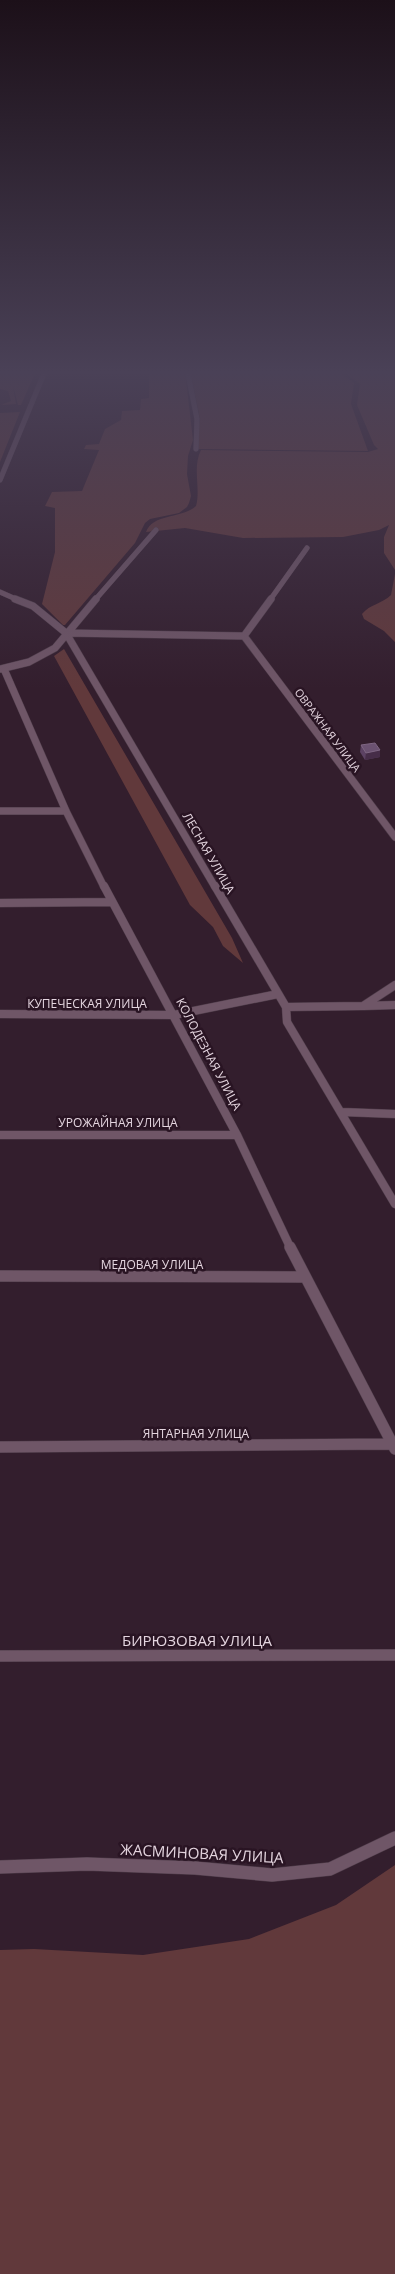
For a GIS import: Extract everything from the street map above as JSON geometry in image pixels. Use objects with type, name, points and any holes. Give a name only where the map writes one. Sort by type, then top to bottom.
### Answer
[{"type":"street","points":[[2,669],[50,654],[62,643],[66,633],[156,530]]},
{"type":"street","points":[[0,592],[33,606],[66,633],[244,636],[306,548]]},
{"type":"street","name":"ЛЕСНАЯ УЛИЦА","points":[[66,633],[286,1007],[287,1022],[395,1204]]},
{"type":"street","name":"ОВРАЖНАЯ УЛИЦА","points":[[244,636],[395,837]]},
{"type":"street","name":"КОЛОДЕЗНАЯ УЛИЦА","points":[[2,669],[66,811],[112,902],[237,1135],[304,1277],[394,1446]]},
{"type":"street","points":[[0,811],[66,811]]},
{"type":"street","points":[[0,903],[112,902]]},
{"type":"street","points":[[363,1006],[395,985]]},
{"type":"street","name":"КУПЕЧЕСКАЯ УЛИЦА","points":[[0,1014],[174,1015],[278,994]]},
{"type":"street","points":[[286,1007],[395,1006]]},
{"type":"street","points":[[342,1112],[395,1114]]},
{"type":"street","name":"УРОЖАЙНАЯ УЛИЦА","points":[[0,1135],[237,1135]]},
{"type":"street","name":"МЕДОВАЯ УЛИЦА","points":[[0,1276],[304,1277]]},
{"type":"street","name":"ЯНТАРНАЯ УЛИЦА","points":[[0,1447],[394,1446]]},
{"type":"street","name":"БИРЮЗОВАЯ УЛИЦА","points":[[0,1656],[395,1655]]},
{"type":"street","name":"ЖАСМИНОВАЯ УЛИЦА","points":[[0,1867],[87,1864],[195,1868],[272,1875],[330,1869],[395,1838]]},
{"type":"shaded area","points":[[88,477],[188,477],[191,496],[187,507],[179,513],[150,519],[145,523],[135,543],[65,625],[63,625],[42,604],[55,552],[55,508],[45,506],[52,492],[82,491]]},
{"type":"shaded area","points":[[197,477],[395,477],[395,570],[384,553],[384,537],[389,525],[379,530],[343,537],[243,538],[185,528],[146,532],[155,522],[183,513],[196,506]]},
{"type":"shaded area","points":[[395,574],[395,642],[384,631],[364,619],[362,614],[391,595]]},
{"type":"shaded area","points":[[64,649],[232,938],[243,963],[223,946],[213,927],[190,905],[54,656]]},
{"type":"shaded area","points":[[395,1865],[395,2274],[0,2274],[0,1950],[34,1949],[143,1955],[249,1939],[336,1905]]},
{"type":"building","points":[[375,743],[380,750],[366,753],[361,745]]}]
